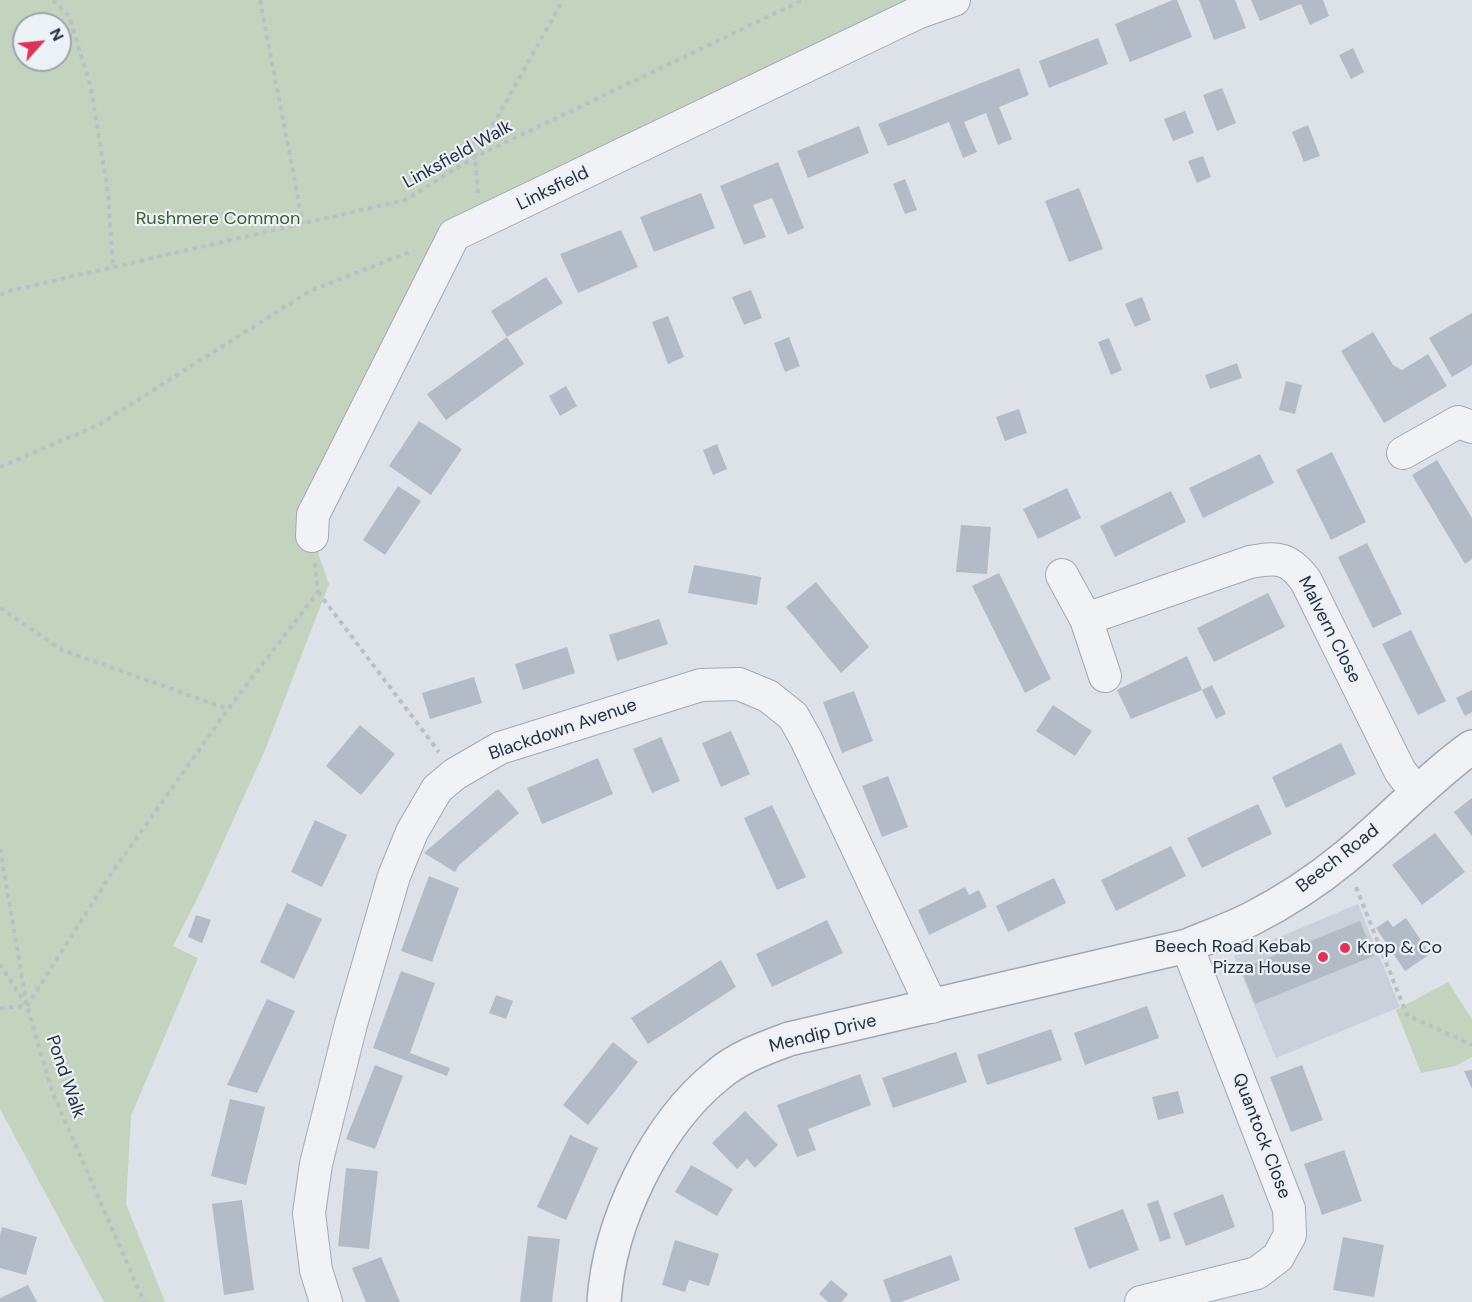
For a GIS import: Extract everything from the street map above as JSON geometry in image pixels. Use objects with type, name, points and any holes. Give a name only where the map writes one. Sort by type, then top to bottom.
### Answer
[{"type":"street","name":"Linksfield","points":[[467,229],[918,13],[954,0]]},
{"type":"street","points":[[312,536],[313,515],[467,229]]},
{"type":"street","points":[[1403,453],[1458,422],[1472,427]]},
{"type":"street","name":"Malvern Close","points":[[1086,619],[1250,562],[1271,558],[1286,561],[1298,569],[1306,581],[1400,771],[1417,793]]},
{"type":"street","points":[[1062,574],[1086,619],[1105,676]]},
{"type":"street","name":"Blackdown Avenue","points":[[326,1302],[316,1270],[309,1213],[319,1154],[351,1024],[394,876],[412,832],[437,789],[455,774],[500,748],[701,685],[739,684],[768,696],[793,716],[806,739],[932,1007]]},
{"type":"street","name":"Beech Road","points":[[1187,946],[1250,920],[1300,891],[1342,860],[1443,768],[1472,747]]},
{"type":"street","name":"Mendip Drive","points":[[604,1302],[611,1256],[627,1207],[644,1168],[671,1125],[720,1073],[761,1050],[789,1039],[1187,946]]},
{"type":"street","name":"Quantock Close","points":[[1141,1302],[1257,1273],[1278,1257],[1290,1235],[1289,1209],[1187,946]]},
{"type":"path","points":[[53,0],[69,16],[92,88],[108,193],[113,267]]},
{"type":"path","points":[[260,0],[303,224]]},
{"type":"path","points":[[0,467],[98,425],[310,291],[467,229],[475,157],[563,0]]},
{"type":"path","name":"Linksfield Walk","points":[[0,296],[9,291],[405,200],[475,157],[803,0]]},
{"type":"path","points":[[312,536],[318,592],[455,774]]},
{"type":"path","points":[[27,1006],[109,877],[228,709],[318,592]]},
{"type":"path","points":[[0,608],[62,650],[228,709]]},
{"type":"path","name":"Pond Walk","points":[[0,849],[27,1006],[52,1091],[144,1302]]},
{"type":"path","points":[[1342,860],[1353,879],[1407,1015],[1472,1045]]},
{"type":"path","points":[[0,964],[27,1006]]},
{"type":"path","points":[[0,1008],[27,1006]]},
{"type":"shaded area","points":[[1358,904],[1400,1007],[1276,1058],[1234,956]]},
{"type":"green space","name":"Rushmere Common","points":[[0,0],[954,0],[454,235],[312,536],[329,584],[265,750],[201,891],[173,946],[198,958],[131,1116],[126,1204],[165,1302],[104,1302],[0,1109]]},
{"type":"green space","points":[[1448,982],[1472,1019],[1472,1057],[1455,1066],[1421,1073],[1396,1010]]},
{"type":"building","points":[[1177,0],[1192,37],[1130,62],[1115,24]]},
{"type":"building","points":[[1199,0],[1235,0],[1246,28],[1214,40]]},
{"type":"building","points":[[1251,0],[1323,0],[1329,16],[1310,25],[1301,4],[1260,21]]},
{"type":"building","points":[[1098,38],[1108,64],[1049,88],[1039,61]]},
{"type":"building","points":[[1353,48],[1364,72],[1351,79],[1339,55]]},
{"type":"building","points":[[1019,68],[1029,95],[999,107],[1012,139],[998,145],[986,113],[964,122],[977,152],[963,158],[949,122],[888,146],[878,124]]},
{"type":"building","points":[[1222,88],[1236,123],[1217,131],[1203,95]]},
{"type":"building","points":[[1185,111],[1194,133],[1173,141],[1164,119]]},
{"type":"building","points":[[1308,125],[1320,156],[1304,162],[1292,132]]},
{"type":"building","points":[[859,126],[869,153],[808,178],[797,151]]},
{"type":"building","points":[[1203,156],[1211,177],[1197,183],[1188,161]]},
{"type":"building","points":[[778,162],[804,228],[788,235],[772,198],[753,205],[766,237],[744,245],[720,186]]},
{"type":"building","points":[[905,179],[917,210],[905,214],[893,184]]},
{"type":"building","points":[[1079,188],[1103,249],[1069,262],[1045,201]]},
{"type":"building","points":[[701,193],[715,228],[654,252],[640,217]]},
{"type":"building","points":[[621,230],[638,267],[578,293],[560,254]]},
{"type":"building","points":[[546,277],[563,303],[507,337],[491,311]]},
{"type":"building","points":[[751,290],[762,318],[744,325],[732,297]]},
{"type":"building","points":[[1142,297],[1151,320],[1135,327],[1125,304]]},
{"type":"building","points":[[1472,313],[1472,365],[1452,377],[1429,338]]},
{"type":"building","points":[[668,316],[684,357],[668,364],[652,322]]},
{"type":"building","points":[[1373,332],[1393,365],[1402,370],[1428,354],[1447,386],[1384,423],[1341,351]]},
{"type":"building","points":[[507,337],[524,364],[446,420],[427,394]]},
{"type":"building","points":[[789,337],[800,366],[785,372],[774,343]]},
{"type":"building","points":[[1109,338],[1122,370],[1111,375],[1098,342]]},
{"type":"building","points":[[1237,363],[1242,378],[1210,389],[1205,375]]},
{"type":"building","points":[[1286,381],[1302,385],[1295,414],[1279,410]]},
{"type":"building","points":[[566,386],[577,406],[560,416],[549,396]]},
{"type":"building","points":[[1019,409],[1027,433],[1005,441],[996,417]]},
{"type":"building","points":[[419,421],[462,449],[431,495],[389,466]]},
{"type":"building","points":[[717,444],[727,469],[713,475],[703,450]]},
{"type":"building","points":[[1332,452],[1366,522],[1331,540],[1296,470]]},
{"type":"building","points":[[1260,454],[1274,483],[1203,518],[1189,488]]},
{"type":"building","points":[[1437,460],[1472,518],[1472,559],[1465,564],[1412,475]]},
{"type":"building","points":[[398,486],[421,501],[385,555],[363,540]]},
{"type":"building","points":[[1067,488],[1081,518],[1038,539],[1023,509]]},
{"type":"building","points":[[1171,491],[1186,522],[1115,557],[1100,526]]},
{"type":"building","points":[[961,525],[991,527],[987,574],[956,572]]},
{"type":"building","points":[[1367,543],[1402,614],[1373,628],[1338,557]]},
{"type":"building","points":[[694,565],[761,577],[757,605],[688,593]]},
{"type":"building","points":[[999,573],[1051,679],[1025,693],[972,586]]},
{"type":"building","points":[[816,582],[869,647],[841,673],[786,607]]},
{"type":"building","points":[[1268,593],[1285,627],[1214,662],[1197,628]]},
{"type":"building","points":[[659,619],[668,644],[617,661],[609,635]]},
{"type":"building","points":[[1411,630],[1446,701],[1418,715],[1382,644]]},
{"type":"building","points":[[567,647],[575,673],[523,690],[515,664]]},
{"type":"building","points":[[1187,656],[1202,690],[1131,719],[1117,690]]},
{"type":"building","points":[[474,677],[482,703],[430,719],[422,693]]},
{"type":"building","points":[[1212,685],[1226,714],[1216,719],[1202,690]]},
{"type":"building","points":[[1472,690],[1472,712],[1465,716],[1456,698]]},
{"type":"building","points":[[854,691],[873,741],[842,753],[823,702]]},
{"type":"building","points":[[1053,705],[1092,731],[1075,756],[1036,731]]},
{"type":"building","points":[[360,725],[395,754],[361,795],[326,766]]},
{"type":"building","points":[[731,731],[750,774],[721,787],[702,743]]},
{"type":"building","points":[[661,737],[680,781],[652,793],[633,749]]},
{"type":"building","points":[[1341,743],[1356,774],[1286,808],[1272,777]]},
{"type":"building","points":[[598,758],[613,794],[542,824],[527,788]]},
{"type":"building","points":[[888,776],[908,827],[882,837],[862,786]]},
{"type":"building","points":[[498,789],[519,813],[459,865],[455,872],[424,853]]},
{"type":"building","points":[[1472,798],[1472,836],[1454,812]]},
{"type":"building","points":[[1258,804],[1272,834],[1202,868],[1187,838]]},
{"type":"building","points":[[772,805],[806,877],[777,890],[744,818]]},
{"type":"building","points":[[315,820],[347,835],[322,887],[291,872]]},
{"type":"building","points":[[1435,833],[1465,872],[1422,905],[1392,865]]},
{"type":"building","points":[[1171,846],[1186,876],[1116,911],[1101,880]]},
{"type":"building","points":[[429,876],[459,888],[432,962],[401,951]]},
{"type":"building","points":[[1054,878],[1066,903],[1008,932],[996,906]]},
{"type":"building","points":[[965,887],[969,895],[979,890],[987,907],[929,935],[918,910]]},
{"type":"building","points":[[287,903],[322,919],[294,979],[260,962]]},
{"type":"building","points":[[196,915],[211,920],[202,943],[188,937]]},
{"type":"building","points":[[1406,918],[1430,954],[1405,971],[1376,928],[1388,920],[1393,927]]},
{"type":"building","points":[[827,920],[843,953],[772,987],[756,954]]},
{"type":"building","points":[[1360,921],[1374,956],[1255,1004],[1241,969]]},
{"type":"building","points":[[721,960],[736,987],[648,1044],[631,1018]]},
{"type":"building","points":[[401,971],[435,983],[410,1053],[450,1068],[447,1076],[373,1048]]},
{"type":"building","points":[[496,995],[513,1001],[506,1019],[489,1013]]},
{"type":"building","points":[[267,999],[295,1011],[257,1093],[227,1085]]},
{"type":"building","points":[[1147,1006],[1159,1038],[1085,1065],[1074,1033]]},
{"type":"building","points":[[1051,1029],[1062,1060],[987,1085],[977,1055]]},
{"type":"building","points":[[613,1042],[638,1062],[588,1125],[563,1105]]},
{"type":"building","points":[[956,1052],[967,1082],[893,1108],[882,1078]]},
{"type":"building","points":[[375,1065],[403,1076],[375,1149],[346,1139]]},
{"type":"building","points":[[1302,1065],[1323,1120],[1291,1132],[1270,1077]]},
{"type":"building","points":[[1472,1070],[1472,1089],[1464,1071]]},
{"type":"building","points":[[860,1074],[871,1105],[808,1129],[816,1150],[797,1157],[777,1105]]},
{"type":"building","points":[[1178,1091],[1184,1113],[1158,1120],[1152,1097]]},
{"type":"building","points":[[230,1099],[265,1107],[246,1185],[211,1176]]},
{"type":"building","points":[[745,1111],[778,1145],[755,1168],[747,1159],[737,1169],[712,1143]]},
{"type":"building","points":[[570,1135],[598,1148],[566,1220],[537,1207]]},
{"type":"building","points":[[1344,1150],[1362,1201],[1322,1215],[1304,1164]]},
{"type":"building","points":[[691,1165],[733,1189],[717,1216],[675,1192]]},
{"type":"building","points":[[346,1168],[378,1171],[369,1249],[338,1246]]},
{"type":"building","points":[[1223,1194],[1235,1227],[1186,1246],[1173,1213]]},
{"type":"building","points":[[242,1200],[254,1290],[224,1295],[212,1204]]},
{"type":"building","points":[[1158,1200],[1171,1238],[1160,1242],[1147,1204]]},
{"type":"building","points":[[1123,1209],[1139,1250],[1089,1269],[1074,1228]]},
{"type":"building","points":[[2,1227],[37,1237],[26,1275],[0,1268]]},
{"type":"building","points":[[528,1236],[560,1239],[552,1302],[520,1302]]},
{"type":"building","points":[[1343,1237],[1384,1245],[1374,1297],[1333,1290]]},
{"type":"building","points":[[675,1240],[719,1254],[709,1286],[689,1280],[685,1292],[662,1285]]},
{"type":"building","points":[[951,1255],[960,1280],[901,1302],[891,1302],[883,1280]]},
{"type":"building","points":[[381,1257],[400,1302],[366,1302],[352,1268]]},
{"type":"building","points":[[831,1280],[848,1294],[842,1302],[828,1302],[819,1294]]},
{"type":"building","points":[[28,1285],[37,1302],[0,1302],[0,1298]]},
{"type":"place","name":"Krop & Co","points":[[1345,948]]},
{"type":"place","name":"Beech Road Kebab Pizza House","points":[[1323,957]]}]
